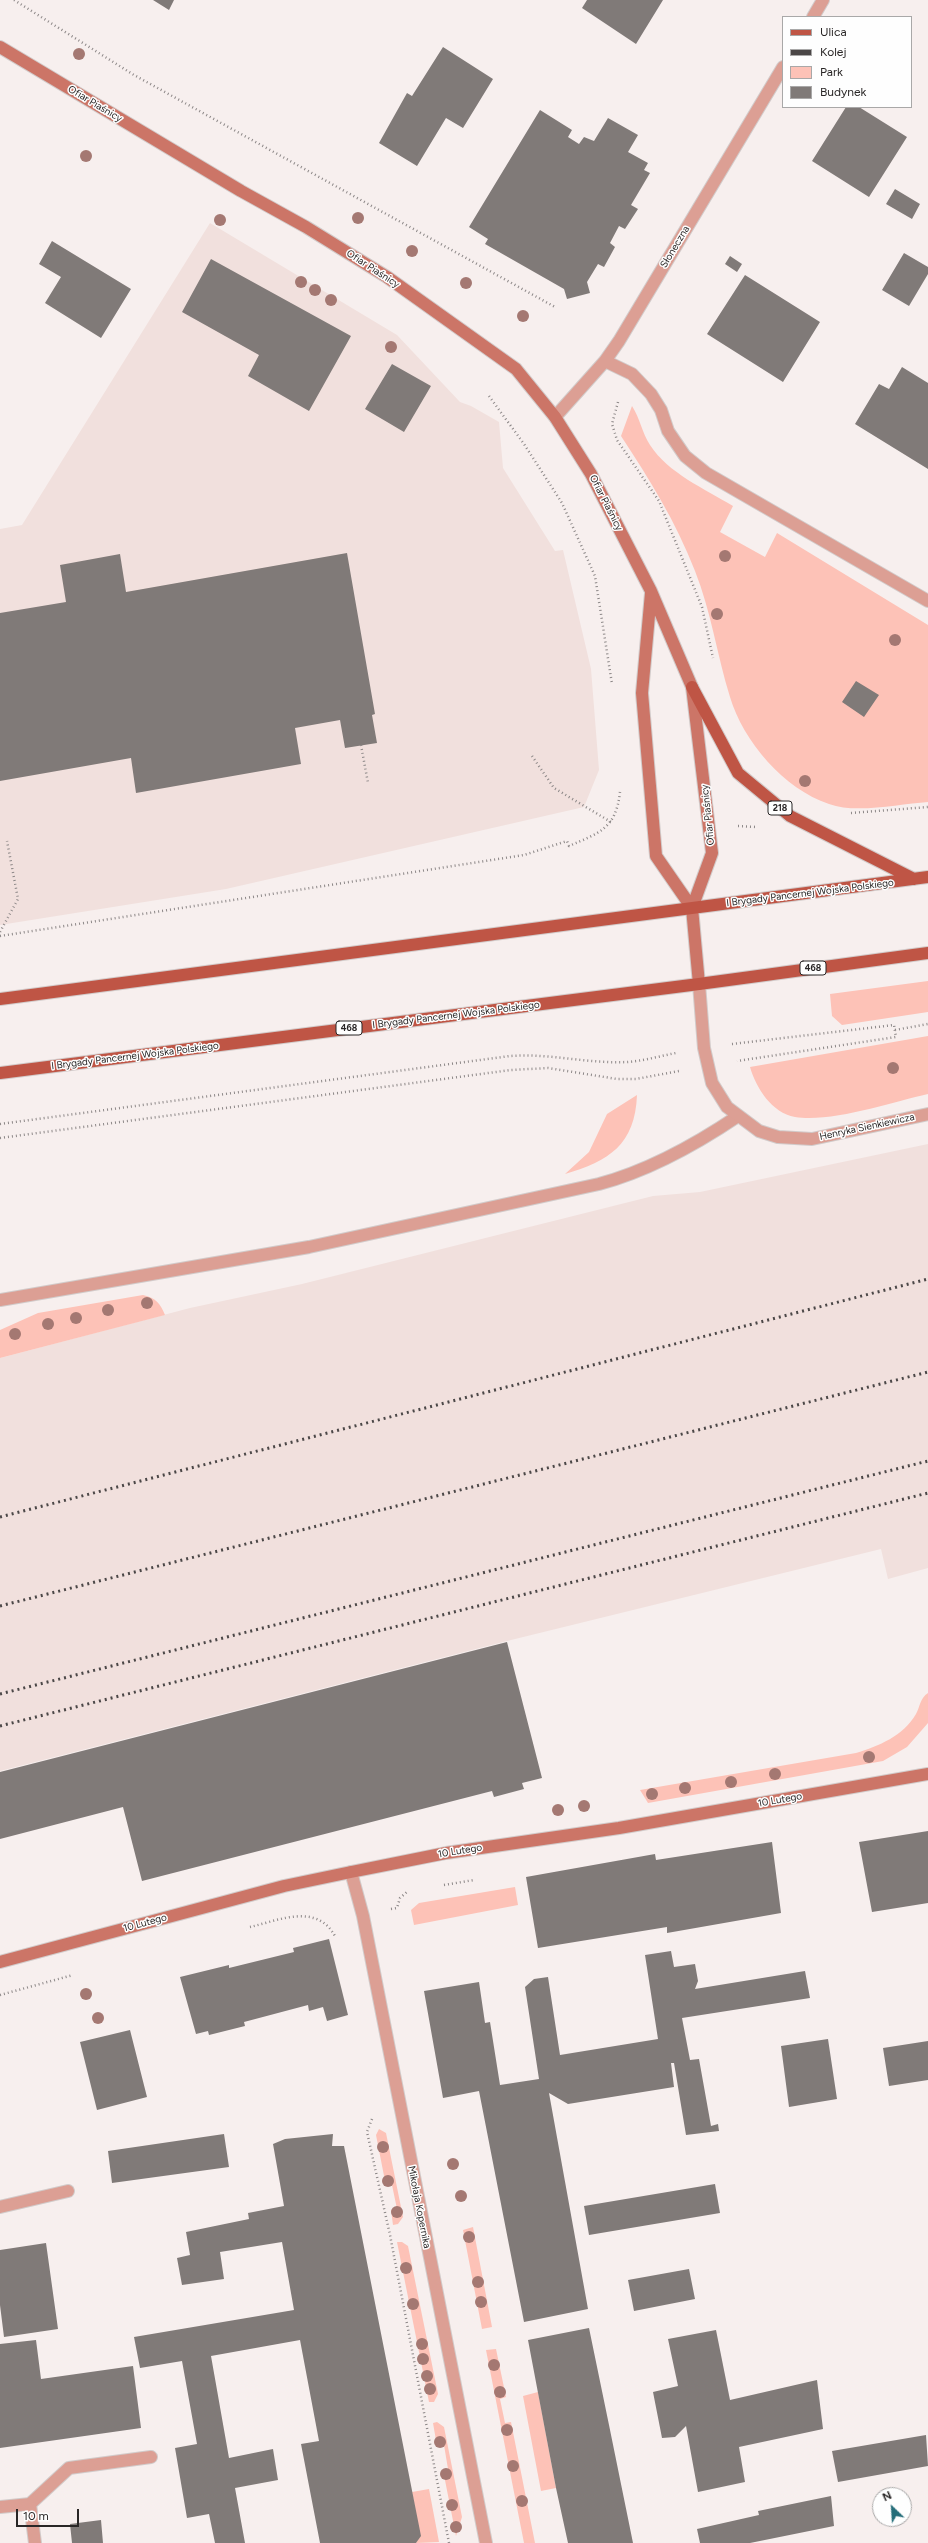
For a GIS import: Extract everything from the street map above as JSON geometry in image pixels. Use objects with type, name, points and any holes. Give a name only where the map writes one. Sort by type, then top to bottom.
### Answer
[{"type":"main road","name":"218","points":[[692,687],[738,773],[790,816],[914,879]]},
{"type":"main road","name":"I Brygady Pancernej Wojska Polskiego","points":[[0,999],[928,877]]},
{"type":"main road","name":"I Brygady Pancernej Wojska Polskiego","points":[[0,1073],[699,984],[928,953]]},
{"type":"street","points":[[814,16],[823,0]]},
{"type":"street","name":"Ofiar Piaśnicy","points":[[0,47],[241,191],[306,227],[387,277],[516,369],[555,417],[591,474],[651,591],[692,687],[710,825],[712,853],[692,908]]},
{"type":"street","name":"Słoneczna","points":[[555,417],[605,361],[782,69]]},
{"type":"street","points":[[605,361],[632,374],[651,394],[661,410],[668,431],[685,456],[706,473],[928,601]]},
{"type":"street","points":[[651,591],[642,693],[656,856],[692,908],[699,984]]},
{"type":"street","name":"Henryka Sienkiewicza","points":[[699,984],[704,1048],[707,1066],[718,1095],[738,1116],[758,1131],[772,1135],[812,1139],[928,1114]]},
{"type":"street","points":[[0,1300],[309,1247],[599,1184],[629,1176],[711,1134],[738,1116]]},
{"type":"street","name":"10 Lutego","points":[[0,1962],[284,1886],[351,1872],[446,1853],[619,1828],[928,1774]]},
{"type":"street","name":"Mikołaja Kopernika","points":[[351,1872],[363,1916],[486,2543]]},
{"type":"street","points":[[0,2206],[68,2191]]},
{"type":"street","points":[[0,2507],[30,2504],[69,2468],[151,2457]]},
{"type":"street","points":[[30,2504],[35,2543]]},
{"type":"path","points":[[14,0],[134,75],[556,307]]},
{"type":"path","points":[[632,374],[614,408],[612,424],[617,440],[659,501],[702,607],[714,661]]},
{"type":"path","points":[[489,396],[524,444],[562,503],[595,576],[613,690]]},
{"type":"path","points":[[361,746],[368,783]]},
{"type":"path","points":[[532,756],[554,788],[611,822]]},
{"type":"path","points":[[0,936],[524,855],[567,840],[569,846],[602,831],[611,822],[616,811],[620,789]]},
{"type":"path","points":[[848,812],[928,807]]},
{"type":"path","points":[[710,825],[764,828]]},
{"type":"path","points":[[0,932],[18,899],[7,841]]},
{"type":"path","points":[[895,1030],[928,1024]]},
{"type":"path","points":[[0,1124],[510,1056],[536,1054],[597,1061],[628,1062],[704,1048],[894,1025],[896,1037],[623,1079],[548,1068],[519,1069],[0,1138]]},
{"type":"path","points":[[246,1928],[292,1917],[307,1916],[328,1925],[338,1945]]},
{"type":"path","points":[[0,1995],[78,1973]]},
{"type":"path","points":[[373,2116],[367,2132],[390,2235],[449,2543]]},
{"type":"shaded area","points":[[210,223],[397,335],[460,402],[471,406],[499,422],[503,468],[555,551],[563,550],[591,669],[599,770],[584,807],[226,889],[0,925],[0,529],[22,525]]},
{"type":"shaded area","points":[[928,1144],[928,1568],[888,1579],[881,1549],[507,1641],[0,1771],[0,1358],[190,1308],[302,1284],[653,1196],[700,1192]]},
{"type":"green space","points":[[632,406],[650,445],[667,464],[688,480],[733,506],[720,532],[765,557],[777,533],[928,625],[928,802],[878,808],[852,808],[829,804],[812,797],[796,787],[781,775],[755,746],[736,714],[730,697],[701,586],[688,553],[662,502],[621,436]]},
{"type":"green space","points":[[928,981],[928,1012],[842,1025],[832,1016],[830,994]]},
{"type":"green space","points":[[928,1036],[928,1094],[862,1111],[810,1118],[787,1115],[772,1105],[766,1098],[756,1083],[750,1067]]},
{"type":"green space","points":[[637,1095],[631,1127],[625,1139],[617,1148],[595,1163],[565,1174],[589,1152],[607,1114]]},
{"type":"green space","points":[[143,1295],[157,1302],[165,1315],[0,1358],[0,1330],[38,1313]]},
{"type":"green space","points":[[928,1693],[928,1723],[907,1747],[883,1761],[648,1803],[640,1790],[856,1753],[865,1750],[890,1739],[911,1722],[922,1700]]},
{"type":"green space","points":[[515,1887],[518,1905],[414,1925],[411,1910],[419,1903]]},
{"type":"green space","points":[[379,2129],[386,2133],[403,2217],[398,2224],[393,2225],[391,2210],[397,2209],[392,2185],[386,2186],[376,2135]]},
{"type":"green space","points":[[473,2227],[492,2327],[482,2329],[463,2230]]},
{"type":"green space","points":[[397,2242],[402,2242],[408,2246],[438,2394],[434,2402],[429,2402]]},
{"type":"green space","points":[[496,2349],[506,2397],[500,2399],[505,2423],[511,2422],[535,2543],[524,2543],[486,2350]]},
{"type":"green space","points":[[538,2392],[556,2488],[541,2491],[523,2396]]},
{"type":"green space","points":[[437,2422],[444,2427],[462,2517],[456,2536],[443,2470],[448,2469],[444,2445],[437,2446],[433,2423]]},
{"type":"green space","points":[[429,2489],[439,2542],[416,2543],[420,2536],[412,2492]]},
{"type":"building","points":[[153,0],[174,0],[169,10]]},
{"type":"building","points":[[587,0],[663,0],[636,44],[582,8]]},
{"type":"building","points":[[443,47],[493,79],[463,128],[446,118],[417,166],[379,143],[407,93],[412,96]]},
{"type":"building","points":[[845,108],[861,108],[907,137],[869,197],[812,161]]},
{"type":"building","points":[[540,110],[572,130],[568,137],[579,144],[584,137],[594,141],[608,118],[638,135],[628,152],[648,163],[644,170],[650,173],[631,205],[638,209],[625,229],[619,226],[610,243],[615,247],[604,267],[598,264],[587,282],[590,293],[567,299],[564,289],[485,244],[488,239],[469,227]]},
{"type":"building","points":[[895,189],[920,204],[912,219],[886,204]]},
{"type":"building","points":[[52,241],[131,289],[101,338],[45,303],[61,277],[39,264]]},
{"type":"building","points":[[904,253],[928,267],[928,274],[909,306],[882,290]]},
{"type":"building","points":[[730,256],[742,264],[737,272],[725,264]]},
{"type":"building","points":[[211,259],[351,336],[309,411],[248,376],[259,355],[182,312]]},
{"type":"building","points":[[745,275],[820,322],[783,382],[707,334]]},
{"type":"building","points":[[392,364],[431,386],[404,432],[365,409]]},
{"type":"building","points":[[902,367],[928,383],[928,469],[855,424],[879,384],[889,389]]},
{"type":"building","points":[[347,553],[375,714],[372,715],[377,743],[345,748],[340,720],[295,728],[301,764],[136,793],[131,758],[0,781],[0,613],[66,602],[60,565],[120,554],[126,592]]},
{"type":"building","points":[[856,681],[879,695],[864,717],[842,702]]},
{"type":"building","points":[[507,1642],[542,1778],[522,1783],[524,1789],[494,1797],[492,1791],[142,1881],[123,1807],[0,1839],[0,1772]]},
{"type":"building","points":[[928,1831],[928,1903],[872,1912],[859,1842]]},
{"type":"building","points":[[772,1842],[781,1913],[667,1933],[667,1927],[538,1948],[526,1877],[655,1854],[656,1860]]},
{"type":"building","points":[[329,1939],[348,2015],[327,2021],[323,2007],[309,2011],[308,2005],[244,2022],[245,2026],[209,2035],[208,2031],[196,2034],[180,1977],[229,1965],[229,1968],[294,1952],[293,1948]]},
{"type":"building","points":[[671,1951],[674,1967],[695,1964],[698,1981],[695,1989],[805,1971],[810,1998],[682,2018],[690,2060],[699,2059],[711,2126],[718,2124],[719,2131],[686,2135],[674,2063],[671,2063],[674,2087],[568,2104],[549,2093],[588,2309],[524,2322],[479,2091],[443,2098],[424,1991],[479,1982],[485,2023],[490,2022],[500,2085],[539,2079],[525,1987],[534,1979],[548,1977],[560,2055],[658,2039],[645,1955]]},
{"type":"building","points":[[130,2030],[147,2097],[97,2110],[80,2042]]},
{"type":"building","points":[[828,2039],[837,2099],[789,2107],[781,2046]]},
{"type":"building","points":[[928,2041],[928,2080],[889,2086],[883,2048]]},
{"type":"building","points":[[224,2134],[229,2167],[112,2183],[108,2151]]},
{"type":"building","points":[[333,2134],[332,2146],[344,2146],[421,2536],[416,2543],[320,2543],[301,2444],[319,2441],[300,2340],[211,2356],[229,2458],[273,2449],[278,2480],[235,2488],[245,2543],[215,2543],[209,2514],[187,2518],[175,2448],[197,2444],[182,2361],[140,2368],[134,2337],[294,2310],[282,2242],[220,2252],[224,2279],[182,2285],[177,2258],[190,2255],[186,2232],[249,2219],[248,2213],[284,2206],[273,2144],[285,2139]]},
{"type":"building","points":[[715,2184],[720,2213],[589,2235],[584,2206]]},
{"type":"building","points":[[46,2243],[58,2329],[4,2337],[0,2305],[0,2250]]},
{"type":"building","points":[[689,2269],[695,2299],[634,2311],[628,2280]]},
{"type":"building","points":[[589,2328],[633,2543],[568,2543],[556,2488],[528,2340]]},
{"type":"building","points":[[716,2330],[730,2400],[817,2380],[823,2429],[739,2447],[745,2482],[698,2492],[686,2426],[675,2437],[662,2438],[653,2392],[678,2386],[668,2339]]},
{"type":"building","points":[[36,2340],[41,2379],[133,2366],[141,2428],[0,2448],[0,2344]]},
{"type":"building","points":[[926,2435],[928,2466],[838,2482],[832,2451]]},
{"type":"building","points":[[831,2496],[834,2526],[750,2543],[700,2543],[697,2529],[759,2515],[758,2511]]},
{"type":"building","points":[[101,2520],[103,2543],[72,2543],[70,2524]]},
{"type":"railway","points":[[0,1517],[928,1279]]},
{"type":"railway","points":[[0,1606],[928,1372]]},
{"type":"railway","points":[[0,1694],[928,1461]]},
{"type":"railway","points":[[0,1726],[928,1493]]}]
